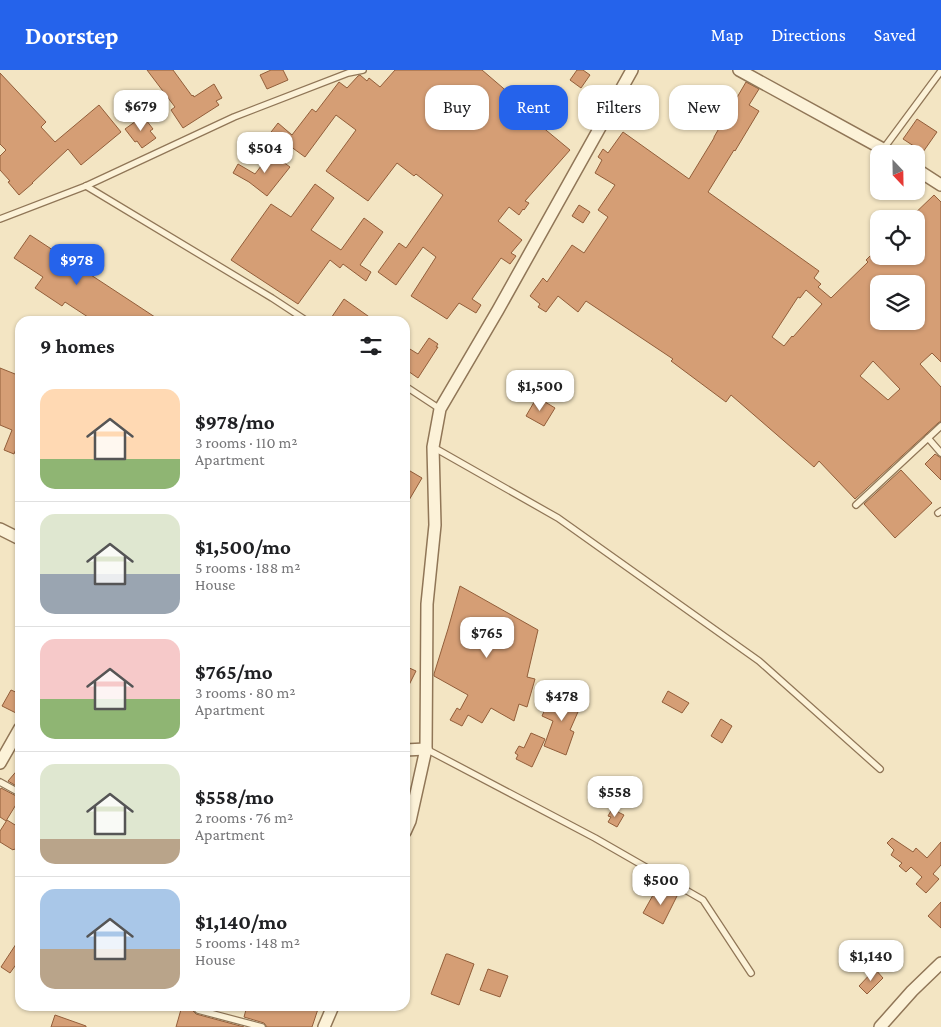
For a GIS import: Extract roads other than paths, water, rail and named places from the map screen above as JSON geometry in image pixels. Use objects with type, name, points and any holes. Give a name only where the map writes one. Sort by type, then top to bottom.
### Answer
[{"type":"street","points":[[410,821],[426,749],[427,604],[435,525],[433,447],[440,410],[632,70]]},
{"type":"street","points":[[739,70],[877,145]]},
{"type":"street","points":[[925,175],[941,185]]},
{"type":"street","points":[[0,529],[15,536]]},
{"type":"street","points":[[0,763],[15,737]]},
{"type":"street","points":[[410,750],[426,749]]},
{"type":"street","points":[[880,1027],[941,962]]},
{"type":"street","points":[[324,1027],[331,1011]]},
{"type":"lane","points":[[0,219],[86,186],[234,117],[348,73],[363,70]]},
{"type":"lane","points":[[892,145],[941,71]]},
{"type":"lane","points":[[86,186],[299,316]]},
{"type":"lane","points":[[410,389],[440,410]]},
{"type":"lane","points":[[856,505],[941,426]]},
{"type":"lane","points":[[928,438],[941,453]]},
{"type":"lane","points":[[433,447],[558,518],[751,656],[880,769]]},
{"type":"lane","points":[[426,749],[595,838],[703,900],[751,973]]},
{"type":"lane","points":[[0,782],[15,790]]},
{"type":"lane","points":[[202,1011],[262,1027]]}]
